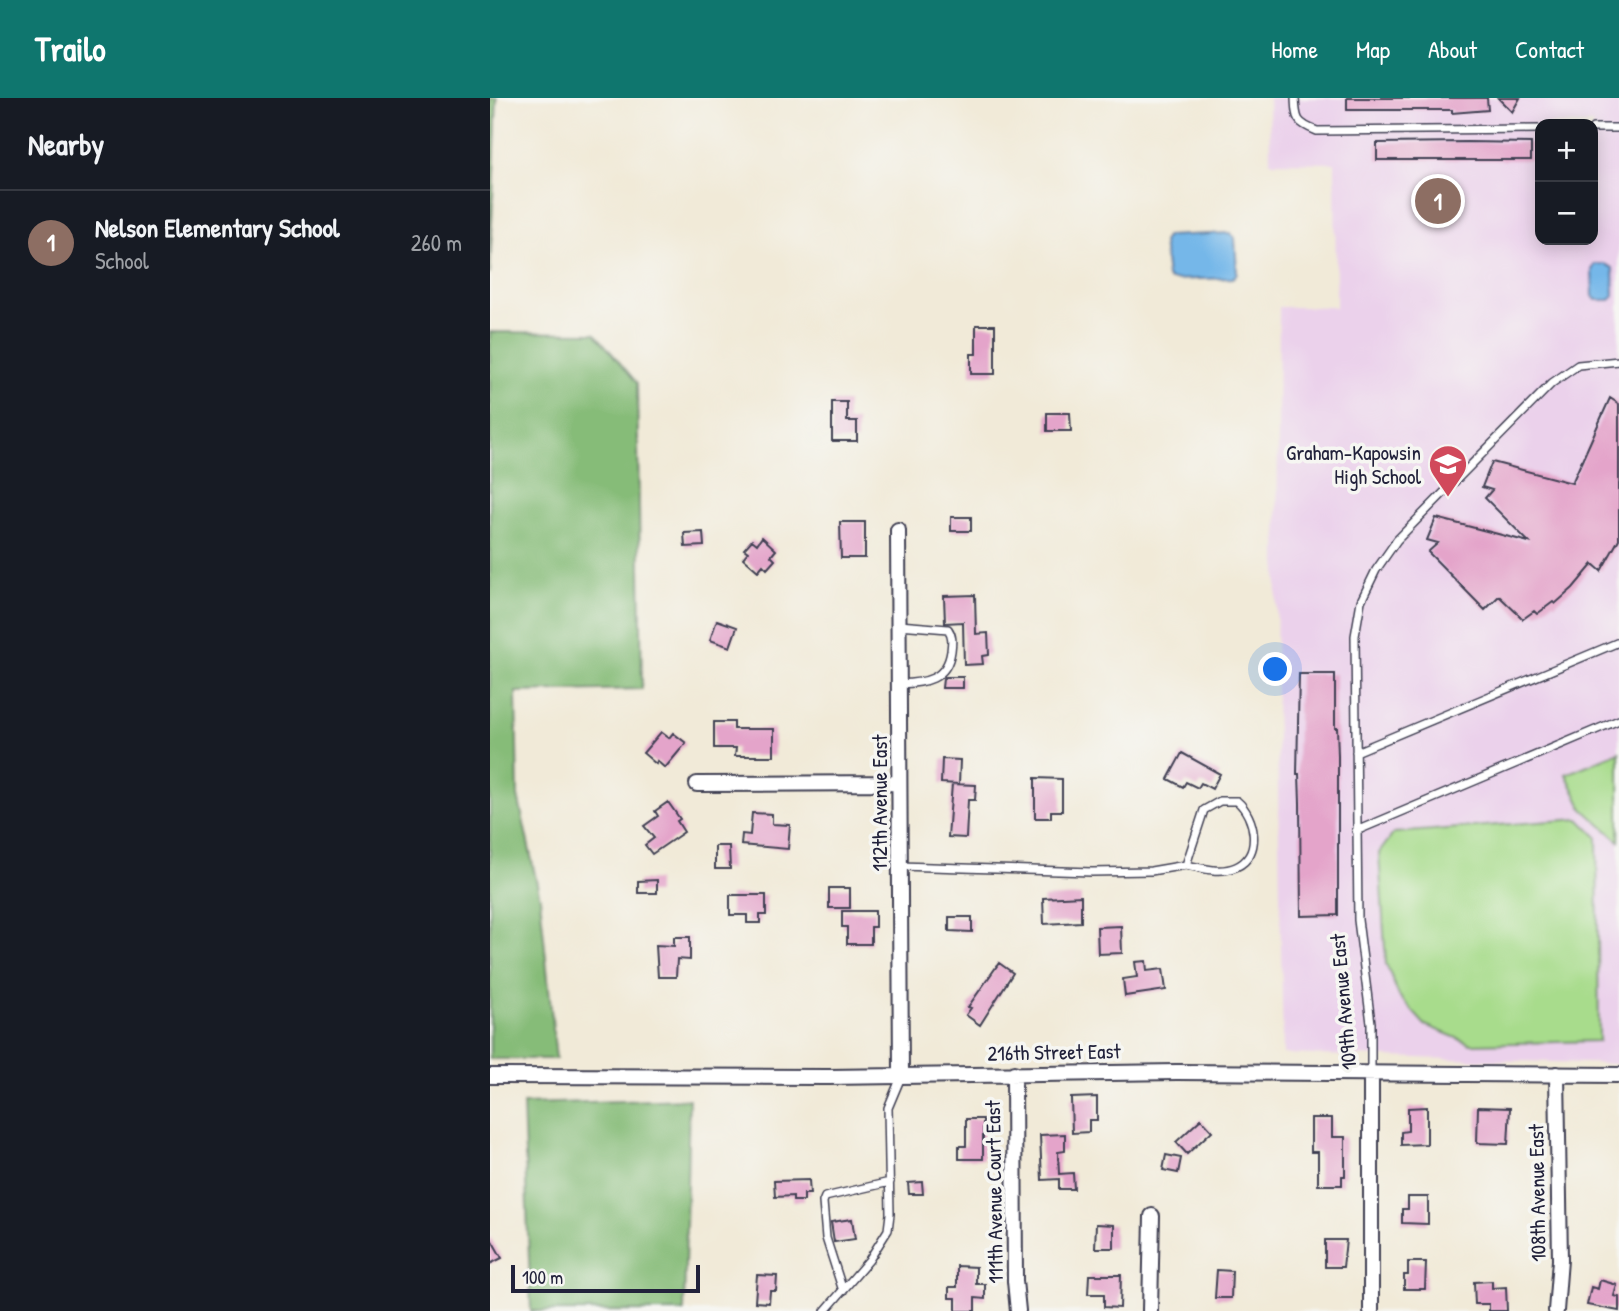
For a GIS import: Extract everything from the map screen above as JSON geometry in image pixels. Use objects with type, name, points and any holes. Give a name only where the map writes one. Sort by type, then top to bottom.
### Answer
[{"type":"street","name":"112th Avenue East","points":[[898,530],[901,1076]]},
{"type":"street","points":[[697,784],[899,783]]},
{"type":"street","name":"216th Street East","points":[[490,1076],[901,1076],[1014,1073],[1619,1075]]},
{"type":"street","name":"111th Avenue Court East","points":[[1014,1073],[1014,1281],[1018,1311]]},
{"type":"street","name":"109th Avenue East","points":[[1371,1074],[1371,1311]]},
{"type":"street","name":"108th Avenue East","points":[[1556,1311],[1560,1260],[1557,1074]]},
{"type":"street","points":[[1150,1311],[1152,1216]]},
{"type":"lane","points":[[1295,98],[1296,117],[1304,126],[1317,131],[1535,129]]},
{"type":"lane","points":[[1598,128],[1619,128]]},
{"type":"lane","name":"109th Avenue East","points":[[1371,1074],[1371,1023],[1358,920],[1356,831],[1355,636],[1361,601],[1376,570],[1396,540],[1552,383],[1578,365],[1619,361]]},
{"type":"lane","points":[[899,625],[948,629],[952,640],[949,663],[942,673],[921,683],[899,684]]},
{"type":"lane","points":[[1356,752],[1619,642]]},
{"type":"lane","points":[[1356,831],[1619,720]]},
{"type":"lane","points":[[900,866],[1092,872],[1152,872],[1186,864],[1219,870],[1237,867],[1250,855],[1255,838],[1244,807],[1237,801],[1220,801],[1204,810],[1186,864]]},
{"type":"lane","points":[[825,1311],[869,1260],[888,1230],[888,1108],[901,1076]]},
{"type":"lane","points":[[843,1291],[825,1238],[825,1197],[890,1182]]},
{"type":"shaded area","name":"Graham-Kapowsin High School","points":[[1269,98],[1619,98],[1619,1064],[1283,1054],[1276,686],[1279,307],[1336,307],[1335,163],[1270,162]]},
{"type":"green space","points":[[490,98],[497,98],[490,274]]},
{"type":"green space","points":[[490,332],[595,333],[637,383],[642,689],[516,692],[518,796],[540,898],[556,1059],[490,1059]]},
{"type":"green space","points":[[1619,752],[1619,841],[1583,809],[1566,774]]},
{"type":"green space","points":[[1579,819],[1597,837],[1599,1041],[1471,1044],[1425,1025],[1399,996],[1386,964],[1379,853],[1394,833]]},
{"type":"green space","points":[[689,1099],[684,1311],[531,1311],[523,1104]]},
{"type":"water","points":[[1230,233],[1235,238],[1237,273],[1233,278],[1170,280],[1167,277],[1163,242],[1167,236]]},
{"type":"water","points":[[1595,264],[1605,264],[1613,268],[1614,296],[1610,300],[1596,300],[1593,296],[1592,270]]},
{"type":"building","points":[[1347,98],[1487,98],[1488,110],[1452,113],[1452,110],[1347,110]]},
{"type":"building","points":[[1498,98],[1520,98],[1512,112]]},
{"type":"building","points":[[1377,143],[1531,143],[1531,160],[1377,160]]},
{"type":"building","points":[[976,325],[995,325],[995,374],[971,374],[971,354],[976,354]]},
{"type":"building","points":[[1610,398],[1619,404],[1619,539],[1601,571],[1593,564],[1555,604],[1553,602],[1537,614],[1534,611],[1523,619],[1499,596],[1485,610],[1428,552],[1438,543],[1427,540],[1436,518],[1529,542],[1485,498],[1492,490],[1482,487],[1492,462],[1572,483]]},
{"type":"building","points":[[832,402],[847,402],[847,421],[857,421],[857,441],[832,441]]},
{"type":"building","points":[[1047,413],[1070,413],[1071,431],[1047,431]]},
{"type":"building","points":[[951,517],[971,517],[971,531],[951,531]]},
{"type":"building","points":[[840,522],[865,522],[865,558],[841,558]]},
{"type":"building","points":[[703,532],[704,546],[685,547],[684,533]]},
{"type":"building","points":[[762,537],[776,550],[771,556],[775,560],[767,569],[763,565],[758,571],[743,558],[748,552],[744,549],[752,540],[757,544]]},
{"type":"building","points":[[975,595],[976,634],[988,633],[989,655],[982,656],[983,664],[964,665],[963,622],[945,623],[944,596]]},
{"type":"building","points":[[717,620],[737,627],[730,647],[710,640]]},
{"type":"building","points":[[1299,674],[1335,674],[1338,915],[1301,916],[1300,803],[1297,774]]},
{"type":"building","points":[[945,677],[963,677],[963,688],[942,688]]},
{"type":"building","points":[[714,722],[734,722],[734,729],[774,729],[774,756],[735,756],[736,748],[714,748]]},
{"type":"building","points":[[661,732],[669,738],[673,733],[686,743],[665,768],[643,753]]},
{"type":"building","points":[[1182,753],[1220,774],[1212,789],[1201,783],[1198,788],[1186,782],[1183,787],[1168,779]]},
{"type":"building","points":[[942,759],[960,760],[959,784],[941,783]]},
{"type":"building","points":[[1035,778],[1062,779],[1062,811],[1051,811],[1051,818],[1035,818]]},
{"type":"building","points":[[952,784],[976,785],[975,800],[968,800],[966,838],[948,837]]},
{"type":"building","points":[[668,802],[680,819],[677,821],[684,832],[652,854],[645,845],[654,838],[644,826],[658,816],[655,811]]},
{"type":"building","points":[[752,813],[772,814],[772,824],[790,825],[788,849],[741,845],[742,834],[750,835]]},
{"type":"building","points":[[715,846],[729,846],[730,869],[715,869]]},
{"type":"building","points":[[657,880],[657,893],[638,893],[638,881]]},
{"type":"building","points":[[829,888],[850,888],[850,908],[829,908]]},
{"type":"building","points":[[730,895],[766,895],[766,915],[760,915],[760,923],[747,923],[747,915],[730,915]]},
{"type":"building","points":[[1081,896],[1081,922],[1044,924],[1043,898]]},
{"type":"building","points":[[842,911],[875,911],[871,944],[847,944],[847,927],[842,927]]},
{"type":"building","points":[[949,917],[972,917],[972,932],[949,931]]},
{"type":"building","points":[[1121,926],[1122,953],[1098,954],[1097,927]]},
{"type":"building","points":[[674,937],[690,937],[690,960],[677,959],[676,977],[658,977],[656,945],[674,946]]},
{"type":"building","points":[[1146,961],[1147,971],[1163,969],[1166,990],[1125,996],[1123,979],[1137,977],[1135,962]]},
{"type":"building","points":[[999,963],[1013,973],[980,1025],[966,1015],[971,1008],[968,1007]]},
{"type":"building","points":[[1097,1097],[1097,1120],[1089,1120],[1089,1132],[1072,1133],[1071,1098]]},
{"type":"building","points":[[1427,1107],[1427,1144],[1401,1145],[1401,1132],[1408,1131],[1408,1108]]},
{"type":"building","points":[[1478,1107],[1510,1108],[1508,1144],[1477,1143]]},
{"type":"building","points":[[1311,1118],[1332,1118],[1332,1137],[1345,1137],[1345,1176],[1342,1176],[1342,1185],[1318,1185],[1318,1152],[1311,1152]]},
{"type":"building","points":[[966,1119],[983,1119],[983,1159],[959,1159],[959,1146],[966,1146]]},
{"type":"building","points":[[1201,1119],[1212,1131],[1187,1154],[1176,1142]]},
{"type":"building","points":[[1065,1134],[1065,1151],[1058,1152],[1059,1174],[1073,1173],[1074,1189],[1059,1189],[1059,1179],[1042,1180],[1040,1135]]},
{"type":"building","points":[[1166,1155],[1181,1158],[1178,1173],[1163,1170]]},
{"type":"building","points":[[809,1180],[810,1194],[804,1194],[804,1201],[793,1201],[793,1196],[775,1197],[774,1181]]},
{"type":"building","points":[[922,1182],[923,1194],[909,1194],[908,1183]]},
{"type":"building","points":[[1408,1197],[1428,1197],[1428,1224],[1402,1223],[1402,1209],[1408,1209]]},
{"type":"building","points":[[852,1219],[855,1239],[834,1242],[831,1222]]},
{"type":"building","points":[[1096,1224],[1114,1225],[1114,1248],[1095,1248]]},
{"type":"building","points":[[490,1237],[502,1258],[490,1264]]},
{"type":"building","points":[[1325,1240],[1346,1240],[1343,1267],[1325,1267]]},
{"type":"building","points":[[1408,1262],[1426,1262],[1425,1289],[1404,1289]]},
{"type":"building","points":[[957,1266],[976,1267],[976,1284],[985,1284],[985,1299],[975,1298],[975,1311],[956,1311],[956,1298],[949,1298],[949,1287],[957,1287]]},
{"type":"building","points":[[1217,1270],[1232,1271],[1231,1298],[1215,1298]]},
{"type":"building","points":[[757,1275],[777,1276],[776,1291],[770,1291],[769,1303],[755,1302]]},
{"type":"building","points":[[1089,1275],[1121,1275],[1120,1308],[1104,1307],[1104,1294],[1088,1294]]},
{"type":"building","points":[[1600,1280],[1617,1285],[1614,1296],[1619,1297],[1619,1311],[1587,1305],[1591,1287],[1598,1289]]},
{"type":"building","points":[[1492,1281],[1492,1288],[1506,1287],[1507,1311],[1489,1311],[1489,1304],[1475,1304],[1474,1282]]},
{"type":"place","name":"Nelson Elementary School","points":[[1438,201]]},
{"type":"place","name":"Graham-Kapowsin High School","points":[[1448,498]]}]
